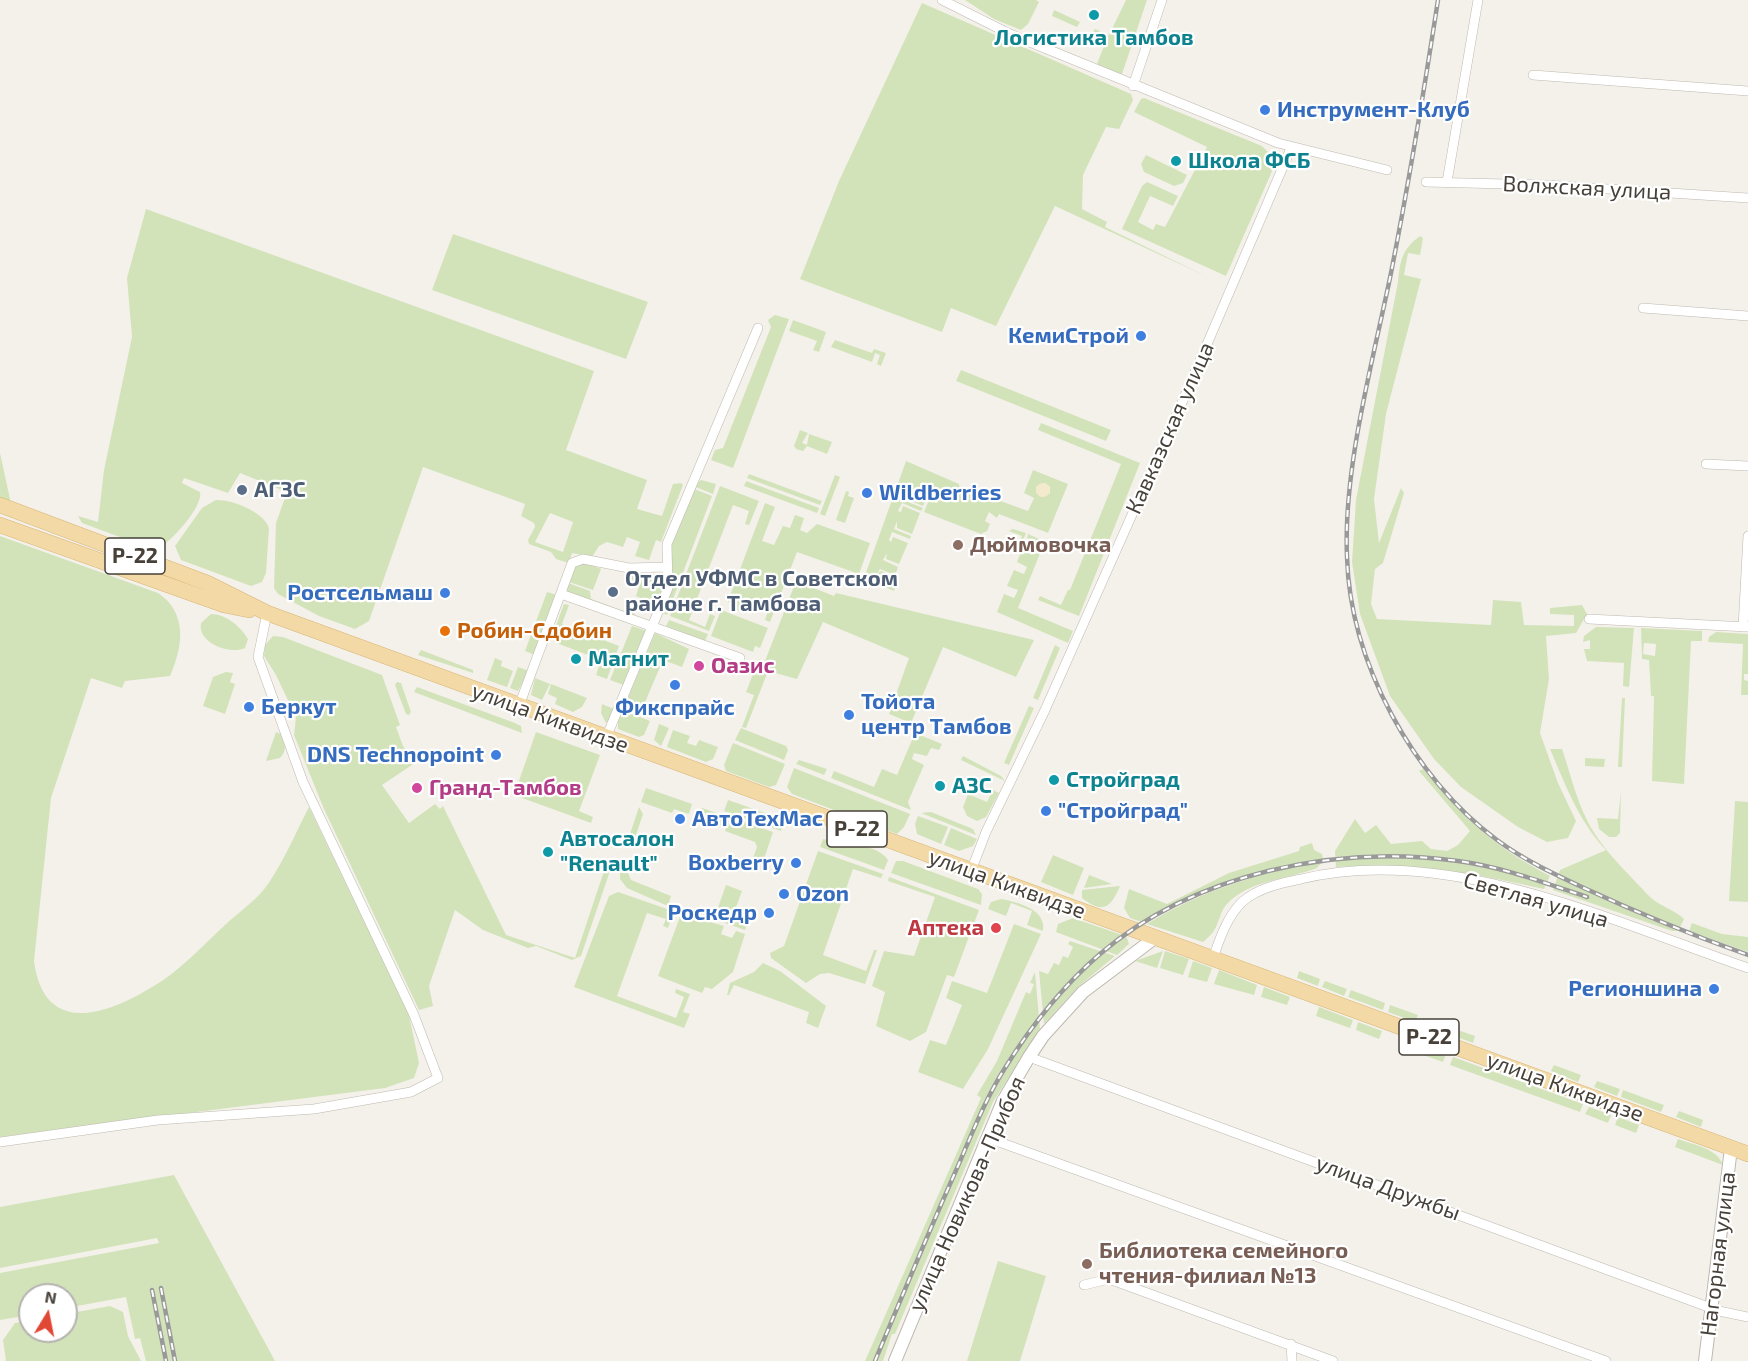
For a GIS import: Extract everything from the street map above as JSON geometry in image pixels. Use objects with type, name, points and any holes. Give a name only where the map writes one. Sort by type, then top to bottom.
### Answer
[{"type":"main road","name":"Р-22","points":[[0,505],[207,583],[267,613]]},
{"type":"main road","name":"Р-22","points":[[0,525],[224,605],[267,613]]},
{"type":"main road","name":"улица Киквидзе","points":[[267,613],[1748,1154]]},
{"type":"street","points":[[942,0],[1010,34],[1133,86],[1291,148],[1387,171]]},
{"type":"street","points":[[1133,86],[1162,0]]},
{"type":"street","points":[[1447,182],[1478,0]]},
{"type":"street","points":[[1533,75],[1748,91]]},
{"type":"street","name":"Кавказская улица","points":[[971,871],[986,832],[1045,710],[1184,398],[1291,148]]},
{"type":"street","name":"Волжская улица","points":[[1426,182],[1546,185],[1748,198]]},
{"type":"street","points":[[1643,308],[1748,316]]},
{"type":"street","points":[[606,738],[668,588],[667,544],[758,328]]},
{"type":"street","points":[[1706,464],[1748,466]]},
{"type":"street","points":[[1589,619],[1746,627],[1748,536]]},
{"type":"street","points":[[519,706],[570,566],[579,560],[629,568],[667,567]]},
{"type":"street","points":[[561,594],[631,621],[639,620],[740,658]]},
{"type":"street","points":[[0,1142],[158,1120],[314,1109],[411,1092],[438,1078],[410,1005],[303,782],[258,657],[267,613]]},
{"type":"street","name":"Светлая улица","points":[[1213,958],[1230,918],[1242,903],[1256,893],[1327,872],[1381,869],[1430,873],[1507,887],[1552,900],[1748,968]]},
{"type":"street","name":"улица Новикова-Прибоя","points":[[895,1361],[1003,1101],[1029,1058],[1043,1036],[1083,992],[1156,937]]},
{"type":"street","name":"улица Дружбы","points":[[1029,1058],[1711,1307],[1748,1317]]},
{"type":"street","points":[[988,1138],[1606,1361]]},
{"type":"street","name":"Нагорная улица","points":[[1705,1361],[1731,1148]]},
{"type":"street","points":[[1084,1285],[1109,1279],[1333,1361]]},
{"type":"street","points":[[1291,1344],[1292,1361]]},
{"type":"green space","points":[[965,0],[1036,0],[1039,2],[1028,24],[1021,30],[994,19]]},
{"type":"green space","points":[[1126,0],[1147,0],[1121,77],[1095,69],[1106,41],[1092,34],[1095,29],[1109,35]]},
{"type":"green space","points":[[922,3],[1131,94],[1133,100],[1119,129],[1106,127],[1083,175],[1082,209],[1107,222],[1105,227],[1210,278],[1055,206],[996,326],[951,308],[942,332],[800,279],[839,181]]},
{"type":"green space","points":[[1054,10],[1080,22],[1077,27],[1052,16]]},
{"type":"green space","points":[[1144,98],[1262,146],[1273,157],[1273,169],[1226,276],[1122,229],[1142,186],[1147,182],[1178,196],[1173,206],[1150,196],[1138,222],[1153,230],[1156,224],[1165,227],[1207,147],[1134,112],[1141,99]]},
{"type":"green space","points":[[1146,155],[1187,175],[1183,183],[1174,186],[1144,172],[1141,164]]},
{"type":"green space","points":[[146,209],[594,371],[566,450],[647,480],[637,509],[662,516],[673,484],[681,483],[683,485],[661,542],[656,540],[649,560],[635,556],[640,542],[627,537],[623,547],[607,542],[599,546],[592,557],[572,553],[569,563],[556,559],[551,552],[529,544],[528,540],[535,527],[534,523],[521,516],[525,504],[423,467],[369,621],[355,629],[319,616],[278,594],[274,588],[276,523],[287,492],[240,473],[228,493],[184,478],[182,483],[200,492],[197,506],[176,533],[155,550],[82,523],[78,516],[98,522],[104,470],[132,337],[127,278]],"holes":[[[550,513],[573,522],[563,552],[535,542]]]},
{"type":"green space","points":[[453,234],[648,302],[626,359],[432,290]]},
{"type":"green space","points":[[1420,236],[1423,238],[1420,255],[1408,253],[1404,275],[1421,279],[1386,414],[1374,499],[1379,543],[1401,488],[1404,493],[1383,563],[1375,569],[1371,604],[1377,619],[1491,625],[1493,600],[1521,602],[1524,625],[1574,626],[1574,615],[1550,614],[1550,608],[1582,605],[1587,614],[1576,633],[1546,636],[1549,679],[1540,733],[1558,783],[1576,821],[1568,838],[1547,842],[1518,827],[1461,787],[1434,759],[1390,696],[1360,614],[1352,562],[1356,500],[1401,262],[1409,246]]},
{"type":"green space","points":[[775,315],[789,319],[733,468],[711,460],[715,450],[723,448],[771,327],[768,320]]},
{"type":"green space","points":[[793,320],[826,332],[819,352],[813,350],[817,341],[789,331]]},
{"type":"green space","points":[[835,340],[872,353],[874,349],[886,353],[881,366],[877,364],[880,355],[875,353],[872,362],[831,347]]},
{"type":"green space","points":[[961,370],[1111,430],[1106,441],[956,381]]},
{"type":"green space","points":[[1041,423],[1140,463],[1079,616],[1038,600],[1040,596],[1061,605],[1070,590],[1121,464],[1038,430]]},
{"type":"green space","points":[[800,430],[808,433],[802,443],[807,445],[809,434],[832,442],[827,454],[807,446],[803,451],[796,449],[794,446]]},
{"type":"green space","points":[[0,453],[10,499],[9,501],[0,500]]},
{"type":"green space","points":[[906,461],[959,484],[959,486],[1028,511],[1034,498],[1024,493],[1033,470],[1068,484],[1048,533],[999,514],[997,518],[989,512],[985,521],[990,524],[987,531],[981,534],[924,512],[929,500],[937,503],[940,496],[928,491],[930,485],[921,482],[927,486],[925,491],[929,493],[923,506],[906,499],[907,491],[903,500],[923,508],[921,511],[902,503],[898,511],[901,512],[903,506],[920,513],[912,534],[897,528],[897,521],[894,529],[911,536],[910,539],[892,532],[889,540],[891,542],[893,537],[908,543],[899,564],[886,559],[887,553],[883,560],[898,567],[895,575],[880,569],[877,574],[881,571],[894,576],[893,581],[897,583],[894,591],[864,578]],"holes":[[[1045,483],[1050,487],[1050,493],[1041,497],[1036,492],[1036,487]]]},
{"type":"green space","points":[[749,474],[822,501],[820,505],[747,478]]},
{"type":"green space","points":[[835,475],[840,477],[825,516],[820,514]]},
{"type":"green space","points":[[701,480],[716,484],[713,494],[693,486]]},
{"type":"green space","points":[[746,481],[819,508],[817,513],[744,486]]},
{"type":"green space","points":[[720,486],[759,501],[749,525],[745,524],[749,511],[733,505],[689,620],[705,627],[710,614],[715,616],[709,631],[670,616]]},
{"type":"green space","points":[[692,488],[712,496],[667,615],[662,613],[673,583],[669,548]]},
{"type":"green space","points":[[846,491],[849,492],[848,496],[854,498],[845,523],[836,520]]},
{"type":"green space","points":[[216,500],[247,508],[266,522],[269,528],[266,573],[262,582],[251,586],[181,560],[175,546],[202,508]]},
{"type":"green space","points":[[765,503],[775,507],[762,541],[774,545],[783,526],[790,528],[795,515],[804,518],[800,530],[807,533],[817,524],[870,543],[859,574],[797,552],[770,622],[765,620],[769,607],[756,602],[752,610],[745,613],[732,608],[728,601]]},
{"type":"green space","points":[[1013,529],[1026,533],[1018,552],[1009,548],[1005,541],[1018,545],[1022,536],[1009,531]]},
{"type":"green space","points":[[1028,534],[1039,539],[1041,551],[1018,608],[1073,631],[1068,643],[997,612],[1004,594],[1014,598],[1018,590],[1007,586],[1014,570],[1024,574],[1027,567],[1017,562],[1023,547],[1033,550],[1036,542],[1027,538]]},
{"type":"green space","points":[[0,536],[158,593],[174,610],[180,631],[178,654],[170,676],[125,681],[122,688],[91,678],[51,798],[34,961],[40,985],[50,1001],[63,1010],[79,1013],[97,1011],[134,997],[172,974],[264,890],[309,807],[409,1015],[419,1063],[414,1078],[385,1088],[0,1137]]},
{"type":"green space","points":[[585,562],[601,569],[593,590],[569,582],[576,563]]},
{"type":"green space","points":[[633,572],[663,584],[655,614],[641,609],[645,600],[636,596],[640,583],[630,579]]},
{"type":"green space","points":[[796,581],[834,596],[836,593],[1034,640],[1016,677],[943,647],[911,723],[889,714],[909,658],[823,622],[797,679],[768,671],[746,728],[742,727],[754,695],[746,692],[759,659],[765,661]]},
{"type":"green space","points":[[568,583],[590,591],[591,599],[629,613],[630,609],[636,611],[633,618],[566,591]]},
{"type":"green space","points":[[547,592],[557,595],[535,655],[525,651]]},
{"type":"green space","points":[[564,604],[569,605],[562,624],[619,646],[607,679],[596,675],[601,660],[554,642],[558,633],[554,631]]},
{"type":"green space","points":[[721,610],[768,628],[760,648],[755,646],[753,652],[711,636]]},
{"type":"green space","points":[[211,614],[222,616],[241,630],[248,639],[245,648],[231,650],[209,642],[201,630],[201,623]]},
{"type":"green space","points":[[669,620],[708,634],[705,641],[666,626]]},
{"type":"green space","points":[[632,626],[647,631],[626,686],[610,680]]},
{"type":"green space","points":[[1596,627],[1634,628],[1629,687],[1623,686],[1624,663],[1587,661],[1584,649],[1590,649],[1590,640],[1583,642],[1584,636]]},
{"type":"green space","points":[[1641,628],[1702,631],[1702,641],[1691,641],[1684,784],[1652,781],[1654,696],[1651,696],[1649,660],[1642,659]],"holes":[[[1644,643],[1656,644],[1655,656],[1643,654]]]},
{"type":"green space","points":[[1716,632],[1748,634],[1748,674],[1744,674],[1744,680],[1748,681],[1748,695],[1741,695],[1743,644],[1708,642],[1709,637]]},
{"type":"green space","points":[[655,633],[689,649],[682,667],[663,660],[643,707],[646,716],[624,707]]},
{"type":"green space","points":[[273,636],[283,637],[382,675],[400,725],[396,727],[403,746],[415,763],[382,785],[409,823],[435,804],[440,809],[443,806],[506,935],[575,958],[606,865],[611,868],[581,956],[572,960],[536,946],[528,948],[483,930],[455,910],[429,986],[433,1006],[419,1010],[324,809],[294,735],[296,717],[276,675],[264,656],[265,645]]},
{"type":"green space","points":[[1055,645],[1060,648],[1038,700],[1033,698]]},
{"type":"green space","points":[[421,650],[473,670],[473,673],[418,655]]},
{"type":"green space","points":[[495,658],[502,661],[501,666],[513,671],[507,687],[487,680]]},
{"type":"green space","points":[[518,667],[529,671],[518,691],[510,688]]},
{"type":"green space","points":[[226,672],[233,673],[230,682],[235,684],[225,714],[203,706],[213,677]]},
{"type":"green space","points":[[535,678],[550,684],[542,700],[531,695]]},
{"type":"green space","points":[[397,682],[401,683],[411,712],[409,715],[406,714],[395,685]]},
{"type":"green space","points":[[551,684],[587,698],[582,707],[573,712],[555,704],[557,698],[548,694]]},
{"type":"green space","points":[[417,687],[515,723],[521,726],[522,733],[414,692]]},
{"type":"green space","points":[[1622,698],[1625,698],[1622,767],[1618,767]]},
{"type":"green space","points":[[602,704],[616,710],[606,723],[601,713]]},
{"type":"green space","points":[[1029,706],[1034,708],[1009,765],[1004,763]]},
{"type":"green space","points":[[623,710],[650,721],[644,735],[639,737],[618,729]]},
{"type":"green space","points":[[659,724],[669,728],[661,746],[654,740]]},
{"type":"green space","points":[[741,728],[786,746],[788,750],[784,760],[735,740]]},
{"type":"green space","points":[[673,730],[690,736],[687,743],[696,746],[699,740],[718,747],[713,759],[706,762],[667,747]]},
{"type":"green space","points":[[276,732],[281,734],[284,740],[284,752],[280,758],[266,761]]},
{"type":"green space","points":[[536,732],[600,755],[579,811],[593,817],[591,823],[514,795]]},
{"type":"green space","points":[[915,733],[942,744],[939,750],[931,748],[927,756],[914,753],[912,759],[924,765],[908,802],[911,810],[831,778],[834,771],[874,787],[882,769],[897,775]]},
{"type":"green space","points":[[733,743],[785,764],[776,785],[769,787],[726,771],[724,765]]},
{"type":"green space","points":[[1550,749],[1562,749],[1587,820],[1600,841],[1649,896],[1684,919],[1678,931],[1672,931],[1553,890],[1560,870],[1606,850],[1580,815]]},
{"type":"green space","points":[[963,756],[1001,776],[1005,781],[961,760]]},
{"type":"green space","points":[[1585,758],[1605,759],[1604,767],[1585,766]]},
{"type":"green space","points":[[799,760],[827,769],[824,775],[796,764]]},
{"type":"green space","points":[[794,768],[910,814],[904,827],[897,834],[792,794],[787,787]]},
{"type":"green space","points":[[1423,769],[1480,830],[1529,865],[1550,876],[1544,889],[1441,870],[1389,866],[1336,867],[1335,851],[1355,819],[1365,833],[1376,825],[1391,844],[1422,841],[1431,849],[1447,851],[1458,845],[1470,831],[1419,771]]},
{"type":"green space","points":[[646,788],[692,804],[689,814],[674,809],[672,813],[641,802]]},
{"type":"green space","points":[[993,790],[999,793],[986,817],[977,821],[967,816],[963,807],[968,794],[987,802]]},
{"type":"green space","points":[[1621,791],[1620,833],[1616,837],[1609,837],[1599,829],[1597,818],[1618,819]]},
{"type":"green space","points":[[728,800],[797,824],[799,827],[783,823],[781,831],[724,811]]},
{"type":"green space","points":[[1735,801],[1748,802],[1748,902],[1729,901]]},
{"type":"green space","points":[[639,807],[643,814],[635,838],[627,843]]},
{"type":"green space","points":[[702,808],[773,832],[763,862],[753,858],[757,847],[755,842],[725,831],[726,827],[698,818]]},
{"type":"green space","points":[[931,812],[973,829],[976,835],[921,813]]},
{"type":"green space","points":[[918,816],[948,827],[941,844],[917,834],[915,824]]},
{"type":"green space","points":[[951,828],[977,839],[973,846],[959,851],[944,845]]},
{"type":"green space","points":[[823,839],[876,850],[888,860],[884,870],[820,847]]},
{"type":"green space","points":[[1312,843],[1314,850],[1322,854],[1323,860],[1276,869],[1231,882],[1187,900],[1145,923],[1130,918],[1124,908],[1129,889],[1167,904],[1229,873],[1299,851],[1300,847]]},
{"type":"green space","points":[[818,851],[883,874],[881,878],[853,869],[823,955],[866,971],[874,950],[877,950],[865,984],[829,973],[820,974],[806,983],[771,958],[770,953],[784,946]]},
{"type":"green space","points":[[1053,855],[1084,868],[1073,895],[1041,882]]},
{"type":"green space","points":[[896,861],[903,861],[978,889],[982,894],[981,905],[891,873]]},
{"type":"green space","points":[[1322,862],[1317,868],[1258,885],[1236,896],[1224,908],[1213,932],[1203,942],[1147,924],[1188,902],[1231,884],[1276,871]]},
{"type":"green space","points":[[620,867],[628,873],[631,880],[671,896],[668,906],[627,888],[620,879]]},
{"type":"green space","points":[[1089,875],[1112,884],[1084,888]]},
{"type":"green space","points":[[889,877],[979,910],[954,977],[947,975],[926,1032],[910,1041],[876,1026],[885,992],[872,986],[884,951],[914,956],[935,897],[888,881]]},
{"type":"green space","points":[[726,885],[742,891],[735,910],[750,916],[745,930],[714,919]]},
{"type":"green space","points":[[1120,886],[1110,904],[1106,906],[1096,906],[1082,898],[1082,890]]},
{"type":"green space","points":[[618,892],[670,910],[672,916],[668,928],[663,926],[666,919],[647,913],[617,996],[676,1018],[684,997],[675,993],[676,989],[690,994],[683,1012],[690,1014],[684,1028],[574,987],[609,896]]},
{"type":"green space","points":[[1001,899],[1015,902],[1036,912],[1043,923],[1043,931],[1027,925],[1032,911],[1011,903],[1006,916],[988,909],[991,902]]},
{"type":"green space","points":[[681,914],[724,926],[721,934],[732,938],[736,931],[745,934],[733,972],[712,989],[705,987],[702,993],[658,976]]},
{"type":"green space","points":[[1073,918],[1122,935],[1127,938],[1129,944],[1117,955],[1056,932],[1058,924]]},
{"type":"green space","points":[[1692,923],[1722,934],[1748,937],[1748,952],[1689,931]]},
{"type":"green space","points":[[1014,924],[1041,934],[988,1049],[963,1089],[918,1072],[930,1040],[946,1045],[962,1005],[946,998],[952,981],[987,993]]},
{"type":"green space","points":[[1070,941],[1115,956],[1078,987],[1044,1024],[1039,971],[1048,974],[1054,963],[1059,965],[1063,956],[1068,958],[1073,947],[1068,944]]},
{"type":"green space","points":[[1163,951],[1157,968],[1135,961]]},
{"type":"green space","points":[[1165,951],[1189,959],[1183,975],[1160,968]]},
{"type":"green space","points":[[1193,961],[1212,968],[1207,982],[1188,977]]},
{"type":"green space","points":[[763,963],[780,971],[826,1006],[818,1028],[806,1023],[809,1012],[734,985],[727,995],[730,983],[754,972]]},
{"type":"green space","points":[[1219,970],[1257,985],[1254,995],[1214,984]]},
{"type":"green space","points":[[1299,971],[1320,979],[1318,986],[1297,978]]},
{"type":"green space","points":[[1035,972],[1040,1029],[993,1102],[895,1334],[892,1334],[883,1361],[865,1361],[981,1098],[977,1095],[997,1061],[1026,992],[1030,994],[1034,984],[1030,983]]},
{"type":"green space","points":[[1325,981],[1347,989],[1344,996],[1322,987]]},
{"type":"green space","points":[[1264,987],[1290,997],[1287,1005],[1261,997]]},
{"type":"green space","points":[[1351,990],[1385,1003],[1383,1010],[1348,997]]},
{"type":"green space","points":[[1390,1005],[1418,1015],[1415,1022],[1388,1012]]},
{"type":"green space","points":[[1319,1007],[1353,1020],[1350,1028],[1316,1016]]},
{"type":"green space","points":[[1358,1022],[1382,1031],[1379,1039],[1356,1030]]},
{"type":"green space","points":[[1452,1028],[1475,1036],[1473,1043],[1449,1034]]},
{"type":"green space","points":[[1404,1039],[1420,1045],[1417,1053],[1401,1047]]},
{"type":"green space","points":[[1426,1047],[1446,1054],[1443,1062],[1423,1055]]},
{"type":"green space","points":[[1453,1057],[1583,1104],[1580,1112],[1450,1065]]},
{"type":"green space","points":[[1554,1065],[1581,1075],[1578,1082],[1551,1071]]},
{"type":"green space","points":[[1597,1081],[1620,1089],[1617,1096],[1594,1087]]},
{"type":"green space","points":[[1623,1090],[1664,1105],[1661,1112],[1621,1097]]},
{"type":"green space","points":[[1589,1107],[1611,1115],[1608,1123],[1585,1114]]},
{"type":"green space","points":[[1679,1111],[1703,1120],[1701,1127],[1676,1117]]},
{"type":"green space","points":[[1618,1117],[1639,1125],[1636,1133],[1615,1125]]},
{"type":"green space","points":[[1678,1139],[1710,1151],[1720,1159],[1723,1165],[1675,1147]]},
{"type":"green space","points":[[174,1175],[275,1361],[146,1361],[140,1338],[135,1339],[126,1297],[78,1306],[78,1283],[18,1283],[18,1317],[0,1320],[0,1273],[159,1243],[157,1238],[0,1268],[0,1207]]},
{"type":"green space","points":[[998,1261],[1046,1276],[1020,1361],[967,1361]]},
{"type":"green space","points":[[110,1306],[123,1312],[128,1336],[141,1361],[6,1361],[3,1340],[15,1323],[18,1322],[18,1343],[78,1343],[78,1312]]},
{"type":"sand","points":[[1040,483],[1046,483],[1050,490],[1046,497],[1040,497],[1036,493],[1036,487]]},
{"type":"railway","points":[[1438,0],[1404,205],[1354,451],[1347,523],[1347,557],[1351,597],[1360,637],[1374,676],[1392,715],[1413,751],[1467,814],[1497,840],[1528,860],[1584,888],[1706,940],[1748,955]]},
{"type":"railway","points":[[875,1361],[978,1120],[1005,1068],[1037,1022],[1073,979],[1100,954],[1138,926],[1179,903],[1223,884],[1269,871],[1317,862],[1364,857],[1412,857],[1475,864],[1524,876],[1587,897]]},
{"type":"railway","points":[[161,1288],[175,1361]]},
{"type":"railway","points":[[152,1290],[166,1361]]},
{"type":"place","name":"Логистика Тамбов","points":[[1094,15]]},
{"type":"place","name":"Инструмент-Клуб","points":[[1265,110]]},
{"type":"place","name":"Школа ФСБ","points":[[1176,161]]},
{"type":"place","name":"КемиСтрой","points":[[1141,336]]},
{"type":"place","name":"АГЗС","points":[[242,490]]},
{"type":"place","name":"Wildberries","points":[[867,493]]},
{"type":"place","name":"Дюймовочка","points":[[958,545]]},
{"type":"place","name":"Отдел УФМС в Советском районе г. Тамбова","points":[[613,592]]},
{"type":"place","name":"Ростсельмаш","points":[[445,593]]},
{"type":"place","name":"Робин-Сдобин","points":[[445,631]]},
{"type":"place","name":"Магнит","points":[[576,659]]},
{"type":"place","name":"Оазис","points":[[699,666]]},
{"type":"place","name":"Фикспрайс","points":[[675,685]]},
{"type":"place","name":"Беркут","points":[[249,707]]},
{"type":"place","name":"Тойота центр Тамбов","points":[[849,715]]},
{"type":"place","name":"DNS Technopoint","points":[[496,755]]},
{"type":"place","name":"Стройград","points":[[1054,780]]},
{"type":"place","name":"АЗС","points":[[940,786]]},
{"type":"place","name":"Гранд-Тамбов","points":[[417,788]]},
{"type":"place","name":"\"Стройград\"","points":[[1046,811]]},
{"type":"place","name":"АвтоТехМас","points":[[680,819]]},
{"type":"place","name":"Автосалон \"Renault\"","points":[[548,852]]},
{"type":"place","name":"Boxberry","points":[[796,863]]},
{"type":"place","name":"Ozon","points":[[784,894]]},
{"type":"place","name":"Роскедр","points":[[769,913]]},
{"type":"place","name":"Аптека","points":[[996,928]]},
{"type":"place","name":"Регионшина","points":[[1714,989]]},
{"type":"place","name":"Библиотека семейного чтения-филиал №13","points":[[1087,1264]]}]
